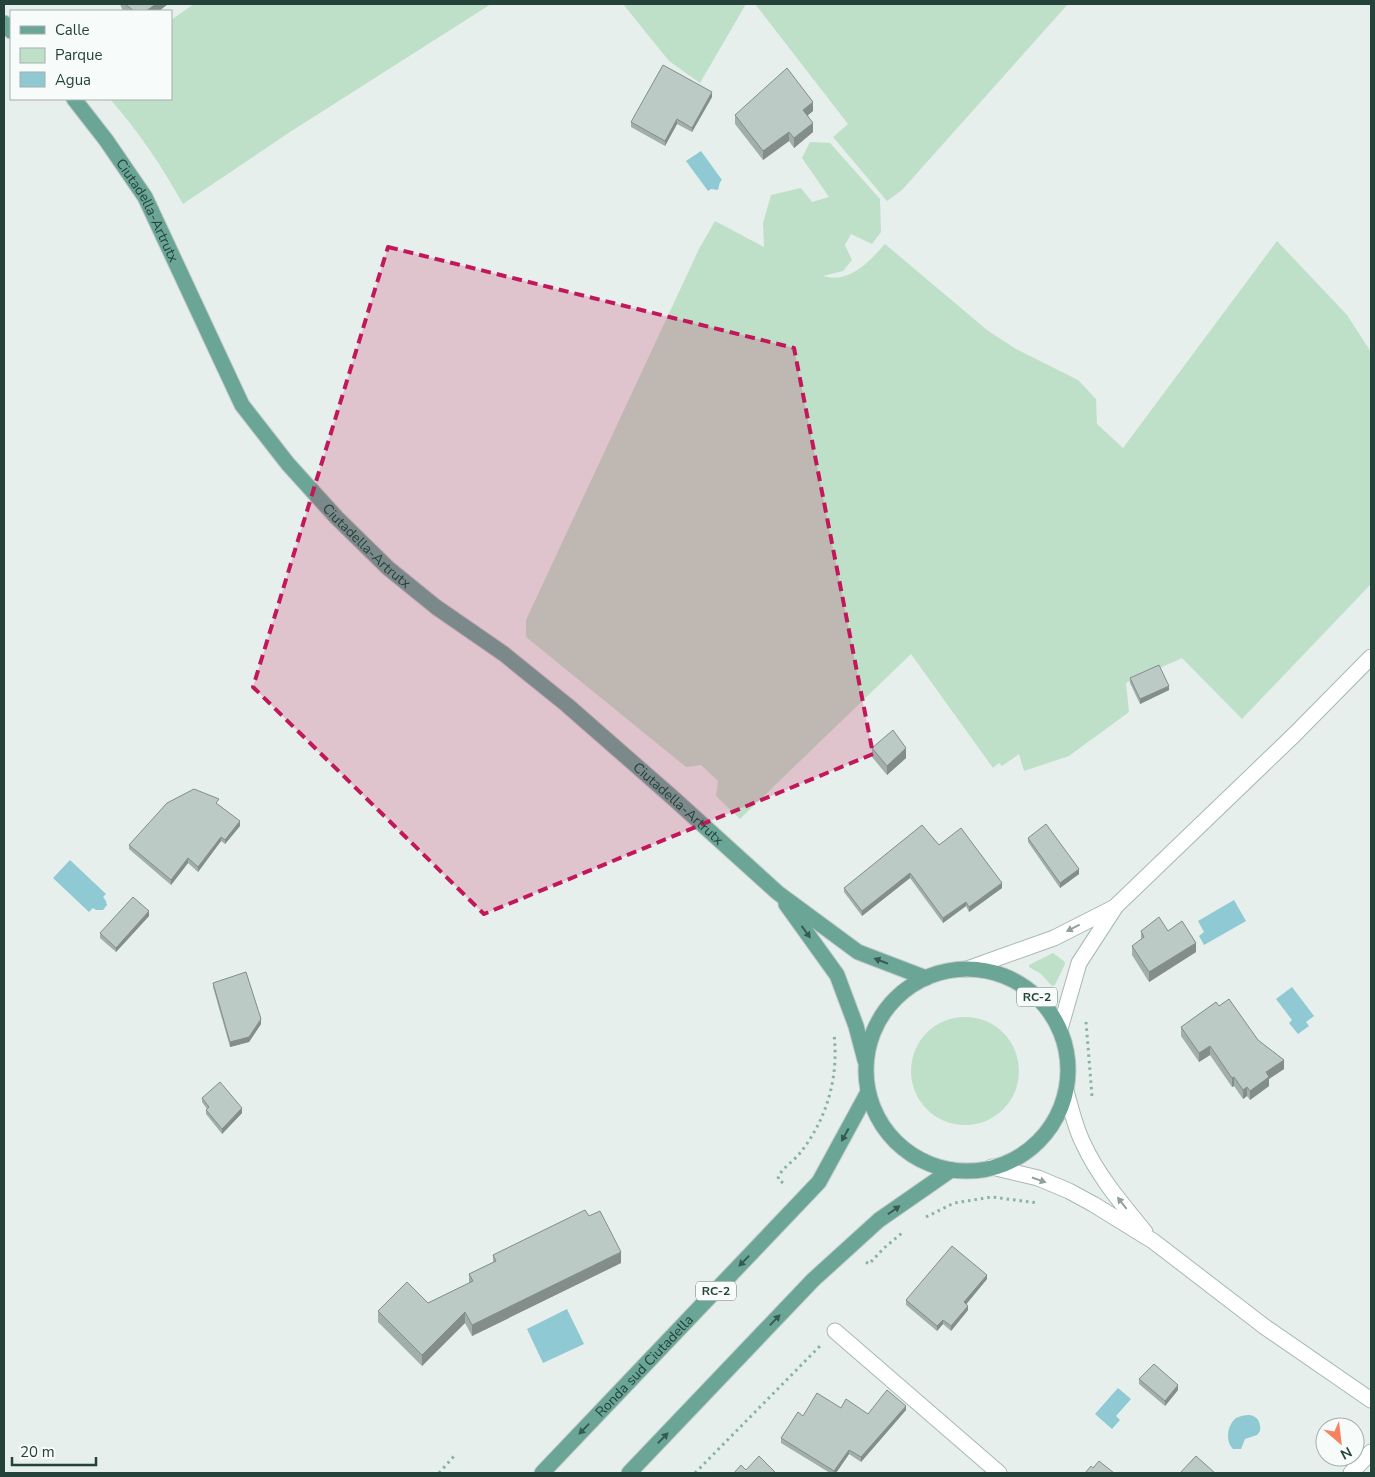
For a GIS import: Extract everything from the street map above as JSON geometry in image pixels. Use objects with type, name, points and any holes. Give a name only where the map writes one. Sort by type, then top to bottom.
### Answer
[{"type":"main road","name":"Ciutadella-Artrutx","points":[[75,100],[106,140],[145,197],[242,405],[294,470],[336,517],[388,568],[436,607],[504,654],[567,705],[778,893],[858,952],[926,978]]},
{"type":"main road","name":"Ciutadella-Artrutx","points":[[778,893],[837,975],[856,1026],[866,1066]]},
{"type":"main road","name":"RC-2","points":[[967,969],[996,973],[1022,985],[1044,1004],[1060,1029],[1068,1060],[1066,1091],[1055,1121],[1035,1145],[1010,1162],[981,1170],[951,1170],[922,1161],[897,1144],[879,1120],[868,1092],[866,1066],[871,1039],[884,1014],[902,993],[926,978],[946,971],[967,969]]},
{"type":"main road","name":"Ronda sud Ciutadella","points":[[542,1473],[819,1182],[868,1092]]},
{"type":"main road","points":[[630,1473],[813,1280],[879,1220],[951,1170]]},
{"type":"street","points":[[1060,1029],[1079,963],[1116,906],[1280,748],[1371,657]]},
{"type":"street","points":[[967,969],[1054,938],[1116,906]]},
{"type":"street","points":[[1066,1091],[1082,1142],[1095,1167],[1111,1190],[1153,1241]]},
{"type":"street","points":[[992,1167],[1038,1178],[1070,1191],[1094,1204],[1153,1241],[1265,1328],[1371,1400]]},
{"type":"street","points":[[835,1331],[999,1473]]},
{"type":"street","points":[[1351,1473],[1371,1452]]},
{"type":"path","points":[[1086,1013],[1092,1102]]},
{"type":"path","points":[[783,1183],[778,1180],[779,1174],[797,1158],[810,1140],[822,1117],[831,1092],[836,1050],[833,1031]]},
{"type":"path","points":[[924,1218],[954,1204],[992,1198],[1042,1204]]},
{"type":"path","points":[[866,1262],[869,1264],[884,1248],[904,1232]]},
{"type":"path","points":[[695,1473],[835,1331]]},
{"type":"path","points":[[439,1473],[455,1455]]},
{"type":"highlighted area","points":[[388,247],[794,348],[873,754],[484,914],[253,687]]},
{"type":"green space","points":[[194,4],[491,4],[290,132],[183,204],[149,149],[111,100],[172,100],[172,19]]},
{"type":"green space","points":[[623,4],[746,4],[700,83],[669,61]]},
{"type":"green space","points":[[755,4],[1068,4],[902,190],[887,201],[833,137],[848,124]]},
{"type":"green space","points":[[810,142],[830,143],[880,199],[881,232],[872,244],[851,234],[845,245],[852,260],[843,271],[823,276],[841,277],[858,270],[885,244],[987,330],[1016,349],[1078,380],[1096,399],[1097,424],[1123,448],[1277,241],[1347,315],[1371,352],[1371,584],[1242,719],[1182,658],[1126,683],[1129,712],[1069,756],[1024,771],[1019,754],[1002,766],[999,763],[993,768],[911,654],[740,819],[716,796],[718,781],[701,765],[686,767],[526,637],[526,620],[699,249],[715,221],[764,247],[763,223],[771,195],[801,188],[812,202],[829,197],[802,158]]},
{"type":"green space","points":[[1053,953],[1064,961],[1065,964],[1055,985],[1052,986],[1029,965]]},
{"type":"green space","points":[[965,1017],[986,1021],[1003,1033],[1015,1050],[1019,1071],[1015,1092],[1003,1109],[986,1121],[965,1125],[944,1121],[927,1109],[915,1092],[911,1071],[915,1050],[927,1033],[944,1021]]},
{"type":"water","points":[[701,151],[722,180],[718,190],[711,189],[708,191],[686,161]]},
{"type":"water","points":[[70,860],[106,894],[103,897],[107,905],[103,910],[93,908],[89,912],[53,878]]},
{"type":"water","points":[[1234,900],[1246,921],[1204,945],[1199,936],[1204,932],[1198,921]]},
{"type":"water","points":[[1292,987],[1314,1016],[1306,1022],[1309,1026],[1298,1034],[1289,1023],[1292,1020],[1276,999]]},
{"type":"water","points":[[567,1309],[584,1344],[543,1363],[527,1329]]},
{"type":"water","points":[[1118,1388],[1131,1399],[1116,1416],[1120,1420],[1112,1429],[1095,1414]]},
{"type":"water","points":[[1249,1415],[1258,1420],[1260,1431],[1257,1435],[1245,1439],[1241,1449],[1233,1449],[1228,1438],[1229,1429],[1236,1418]]},
{"type":"building","points":[[125,4],[156,4],[147,10],[133,10]]},
{"type":"building","points":[[663,65],[712,92],[692,128],[677,119],[665,141],[631,122]]},
{"type":"building","points":[[787,68],[813,102],[803,110],[813,123],[794,138],[789,132],[763,151],[735,115]]},
{"type":"building","points":[[1159,665],[1169,686],[1140,699],[1130,678]]},
{"type":"building","points":[[893,730],[906,748],[887,766],[872,748]]},
{"type":"building","points":[[194,789],[219,799],[216,803],[240,821],[225,840],[221,837],[198,867],[188,858],[171,880],[129,845],[167,803]]},
{"type":"building","points":[[1046,824],[1079,869],[1060,883],[1028,838]]},
{"type":"building","points":[[922,825],[939,845],[961,828],[1002,883],[969,907],[966,902],[943,918],[910,873],[862,911],[844,888]]},
{"type":"building","points":[[133,897],[149,911],[116,948],[100,933]]},
{"type":"building","points":[[1159,917],[1168,931],[1182,921],[1196,943],[1149,972],[1132,946],[1144,937],[1141,931]]},
{"type":"building","points":[[246,972],[261,1019],[249,1037],[230,1042],[213,983]]},
{"type":"building","points":[[1229,999],[1258,1040],[1284,1060],[1266,1072],[1269,1077],[1250,1091],[1247,1087],[1243,1090],[1234,1077],[1232,1078],[1210,1046],[1199,1053],[1181,1027],[1216,1002],[1219,1006]]},
{"type":"building","points":[[220,1082],[242,1108],[222,1129],[206,1110],[209,1107],[202,1098]]},
{"type":"building","points":[[585,1210],[589,1216],[600,1211],[621,1252],[472,1325],[465,1312],[422,1355],[378,1311],[407,1282],[428,1303],[473,1281],[469,1274],[496,1261],[493,1255]]},
{"type":"building","points":[[952,1246],[987,1275],[964,1302],[968,1306],[951,1326],[943,1320],[937,1326],[906,1300]]},
{"type":"building","points":[[1154,1364],[1178,1385],[1165,1401],[1139,1379]]},
{"type":"building","points":[[887,1390],[906,1406],[861,1457],[849,1450],[834,1471],[781,1438],[798,1412],[803,1416],[817,1393],[841,1408],[846,1399],[868,1414]]},
{"type":"building","points":[[759,1456],[776,1473],[734,1473],[741,1465],[746,1470]]},
{"type":"building","points":[[1196,1456],[1215,1473],[1180,1473]]},
{"type":"building","points":[[1099,1461],[1114,1473],[1085,1473]]}]
